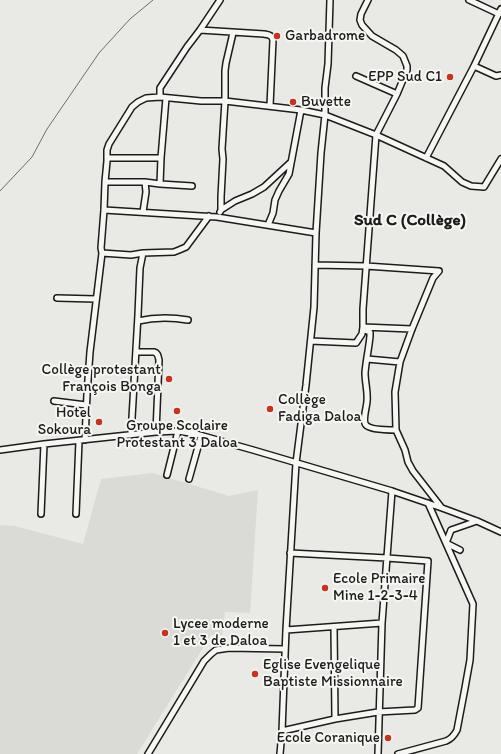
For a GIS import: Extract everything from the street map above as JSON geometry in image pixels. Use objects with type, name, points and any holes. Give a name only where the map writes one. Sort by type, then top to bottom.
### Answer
[{"type":"street","points":[[160,98],[160,88],[220,0]]},
{"type":"street","points":[[280,754],[296,463],[314,307],[314,265],[320,153],[325,115],[330,0]]},
{"type":"street","points":[[310,341],[356,343],[362,334],[376,135],[397,94],[407,70],[406,62],[403,56],[372,36],[362,25],[360,20],[361,14],[368,0]]},
{"type":"street","points":[[426,158],[474,66],[500,11],[469,0]]},
{"type":"street","points":[[200,30],[271,35],[273,40],[270,106]]},
{"type":"street","points":[[221,210],[226,63],[233,33]]},
{"type":"street","points":[[474,66],[496,76],[501,75]]},
{"type":"street","points":[[356,76],[397,94]]},
{"type":"street","points":[[76,514],[90,352],[102,253],[101,248],[107,150],[109,143],[136,103],[146,98],[225,101],[301,110],[325,115],[376,135],[444,166],[462,182],[471,186],[484,187],[501,159]]},
{"type":"street","points":[[160,184],[166,98]]},
{"type":"street","points":[[268,225],[273,213],[277,195],[289,174],[301,110]]},
{"type":"street","points":[[107,158],[161,158]]},
{"type":"street","points":[[217,217],[221,210],[235,201],[264,187],[292,161]]},
{"type":"street","points":[[105,182],[145,182],[192,186]]},
{"type":"street","points":[[143,212],[146,192],[145,182]]},
{"type":"street","points":[[104,210],[209,216],[316,232]]},
{"type":"street","points":[[102,253],[131,255],[174,252],[186,247],[209,216]]},
{"type":"street","points":[[131,435],[140,268],[143,253]]},
{"type":"street","points":[[314,265],[366,266],[439,271],[432,278],[412,329],[400,362],[395,392],[396,430],[408,462],[413,471],[442,508]]},
{"type":"street","points":[[57,298],[96,299]]},
{"type":"street","points":[[138,321],[155,317],[188,320]]},
{"type":"street","points":[[363,327],[412,329]]},
{"type":"street","points":[[363,327],[364,330],[370,332],[365,373],[368,397],[365,412],[365,423],[366,426],[374,429],[396,430]]},
{"type":"street","points":[[136,352],[154,352],[158,354],[156,432]]},
{"type":"street","points":[[367,359],[400,362]]},
{"type":"street","points":[[54,401],[86,405]]},
{"type":"street","points":[[168,475],[178,431]]},
{"type":"street","points":[[0,450],[156,432],[178,431],[201,436],[392,491],[477,521],[501,532]]},
{"type":"street","points":[[190,479],[201,436]]},
{"type":"street","points":[[41,514],[44,444]]},
{"type":"street","points":[[378,754],[378,712],[382,623],[392,491]]},
{"type":"street","points":[[398,754],[446,742],[454,735],[457,730],[466,688],[470,660],[473,604],[428,503]]},
{"type":"street","points":[[460,550],[446,543],[452,530],[477,521]]},
{"type":"street","points":[[282,731],[335,719],[378,712],[415,710],[418,708],[428,561],[290,553]]},
{"type":"street","points":[[286,630],[382,623]]},
{"type":"street","points":[[334,627],[335,719]]},
{"type":"street","points":[[148,754],[204,661],[216,650],[229,648],[285,649]]},
{"type":"shaded area","points":[[153,473],[229,496],[258,490],[250,613],[225,612],[222,635],[211,635],[137,754],[0,754],[0,525],[15,526],[83,544],[101,479]]},
{"type":"waterway","points":[[0,191],[32,157],[47,129],[99,53],[130,19],[153,0]]},
{"type":"place","name":"Garbadrome","points":[[277,36]]},
{"type":"place","name":"EPP Sud C1","points":[[450,77]]},
{"type":"place","name":"Buvette","points":[[293,102]]},
{"type":"place","name":"Collège protestant François Bonga","points":[[169,379]]},
{"type":"place","name":"Collège Fadiga Daloa","points":[[270,409]]},
{"type":"place","name":"Groupe Scolaire Protestant 3 Daloa","points":[[177,411]]},
{"type":"place","name":"Hotel Sokoura","points":[[99,422]]},
{"type":"place","name":"Ecole Primaire Mine 1-2-3-4","points":[[325,588]]},
{"type":"place","name":"Lycee moderne 1 et 3 de Daloa","points":[[165,633]]},
{"type":"place","name":"Eglise Evengelique Baptiste Missionnaire","points":[[255,674]]},
{"type":"place","name":"Ecole Coranique","points":[[388,738]]},
{"type":"district","name":"Sud C (Collège)","points":[[410,221]]}]
